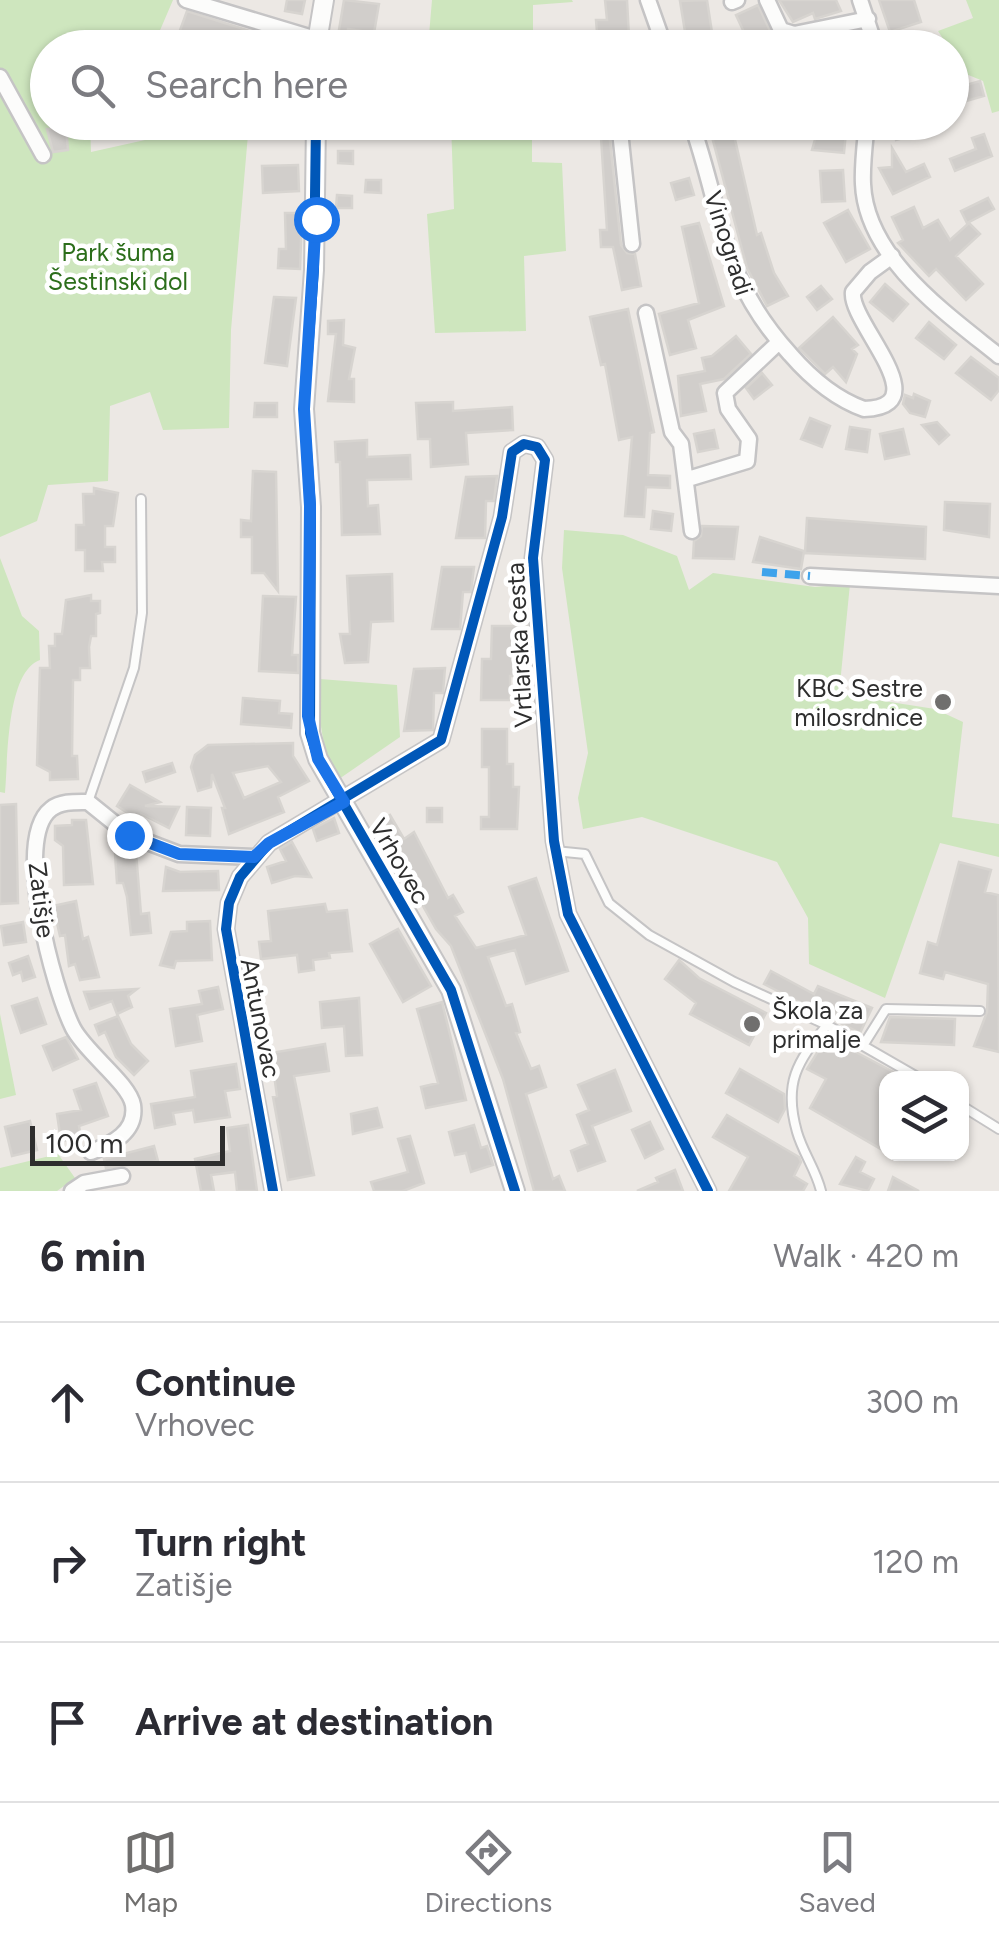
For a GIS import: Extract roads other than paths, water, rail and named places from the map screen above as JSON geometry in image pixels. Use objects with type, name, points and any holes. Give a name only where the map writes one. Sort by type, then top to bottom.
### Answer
[{"type":"street","points":[[186,0],[275,30]]},
{"type":"street","points":[[319,30],[324,0]]},
{"type":"street","points":[[648,0],[659,30]]},
{"type":"street","points":[[768,0],[785,30]]},
{"type":"street","points":[[860,0],[871,30]]},
{"type":"street","points":[[798,30],[868,18]]},
{"type":"street","points":[[0,77],[30,131]]},
{"type":"street","points":[[35,140],[43,155]]},
{"type":"street","name":"Vrhovec","points":[[316,140],[316,219],[304,409],[311,538],[308,716],[318,759],[451,990],[515,1191]]},
{"type":"street","points":[[621,140],[632,244]]},
{"type":"street","name":"Vinogradi","points":[[696,140],[744,297],[807,373],[864,408],[884,404],[894,394],[896,379],[852,302],[859,282],[892,256]]},
{"type":"street","points":[[866,140],[862,188],[870,218],[892,256],[923,291],[999,356]]},
{"type":"street","points":[[646,312],[672,432],[681,444],[692,530]]},
{"type":"street","points":[[688,479],[747,461],[752,448],[728,409],[725,393],[779,342]]},
{"type":"street","name":"Vrtlarska cesta","points":[[344,802],[435,745],[448,728],[502,516],[512,452],[518,445],[531,445],[542,452],[545,466],[533,558],[555,851],[568,914],[708,1191]]},
{"type":"street","points":[[810,576],[999,586]]},
{"type":"street","points":[[88,802],[129,835],[179,854],[254,857],[269,843],[344,802]]},
{"type":"street","name":"Zatišje","points":[[88,802],[51,808],[35,836],[46,944],[72,1026],[133,1103],[126,1132],[112,1144],[91,1152]]},
{"type":"street","name":"Antunovac","points":[[254,857],[232,894],[227,943],[274,1191]]},
{"type":"street","points":[[72,1191],[84,1183],[122,1176]]},
{"type":"lane","points":[[88,802],[134,668],[142,614],[141,498]]},
{"type":"lane","points":[[555,851],[585,854],[608,903],[649,935],[734,982],[864,1044],[908,1071]]},
{"type":"lane","points":[[864,1044],[886,1009],[980,1012]]},
{"type":"lane","points":[[821,1191],[797,1134],[791,1087],[804,1053],[827,1025]]},
{"type":"lane","points":[[969,1110],[999,1129]]},
{"type":"place","name":"KBC Sestre milosrdnice","points":[[943,702]]},
{"type":"place","name":"Škola za primalje","points":[[752,1024]]},
{"type":"park label","name":"Park šuma Šestinski dol","points":[[118,266]]}]
